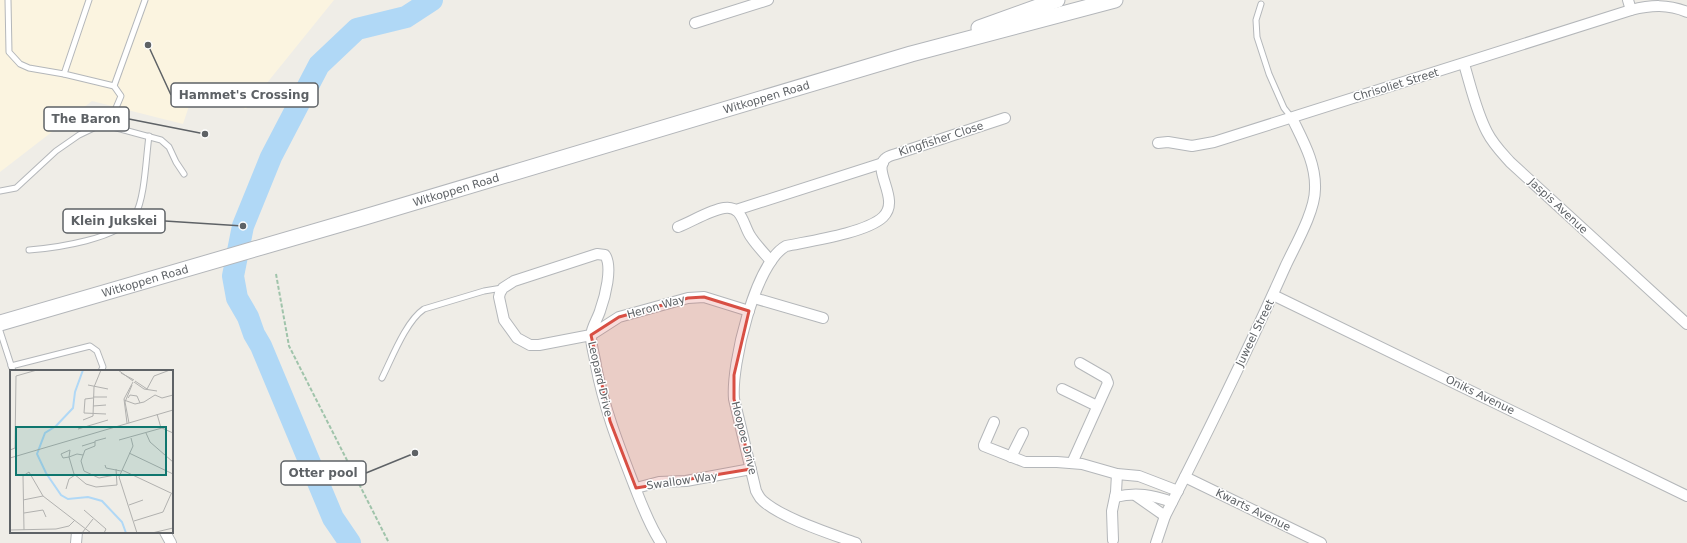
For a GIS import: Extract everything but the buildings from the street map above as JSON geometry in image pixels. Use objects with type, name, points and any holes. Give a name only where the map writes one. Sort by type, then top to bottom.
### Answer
[{"type":"main road","name":"Witkoppen Road","points":[[911,54],[1057,0]]},
{"type":"main road","name":"Witkoppen Road","points":[[0,323],[911,54],[1115,0]]},
{"type":"street","points":[[695,23],[768,0]]},
{"type":"street","name":"Chrisoliet Street","points":[[1158,143],[1168,142],[1192,146],[1206,145],[1464,64],[1630,5],[1677,8],[1687,12]]},
{"type":"street","name":"Jaspis Avenue","points":[[1464,64],[1479,113],[1494,144],[1510,162],[1687,324]]},
{"type":"street","name":"Kingfisher Close","points":[[678,228],[720,209],[731,208],[736,210],[883,163],[886,159],[896,154],[1005,118]]},
{"type":"street","name":"Juweel Street","points":[[1156,543],[1165,516],[1273,295],[1313,207],[1315,189],[1313,169],[1308,153],[1292,118]]},
{"type":"street","name":"Hoopoe Drive","points":[[856,543],[814,528],[774,509],[762,501],[756,490],[734,399],[733,389],[734,375],[741,340],[749,311],[776,253],[786,246],[854,231],[876,222],[887,212],[889,201],[882,173],[883,163]]},
{"type":"street","points":[[736,210],[741,215],[750,236],[771,261]]},
{"type":"street","name":"Leopard Drive","points":[[503,288],[514,281],[597,254],[604,255],[609,262],[608,280],[601,309],[590,335],[601,389],[610,421],[651,526],[659,542]]},
{"type":"street","points":[[503,288],[499,297],[504,320],[512,333],[524,343],[539,345],[590,335]]},
{"type":"street","name":"Oniks Avenue","points":[[1273,295],[1687,496]]},
{"type":"street","name":"Heron Way","points":[[590,335],[619,317],[688,298],[704,297],[749,311]]},
{"type":"street","points":[[754,298],[823,318]]},
{"type":"street","points":[[1072,463],[1107,380],[1080,362]]},
{"type":"street","points":[[1062,389],[1097,406]]},
{"type":"street","points":[[994,422],[984,442],[984,446],[1011,457],[1031,463],[1057,462],[1082,464],[1117,474],[1139,476],[1178,491]]},
{"type":"street","points":[[1011,457],[1023,433]]},
{"type":"street","name":"Swallow Way","points":[[636,488],[658,482],[686,481],[751,469]]},
{"type":"street","points":[[1112,542],[1112,511],[1117,486],[1117,474]]},
{"type":"street","name":"Kwarts Avenue","points":[[1185,477],[1321,543]]},
{"type":"street","points":[[1115,497],[1133,493],[1158,497],[1172,502]]},
{"type":"street","points":[[1133,493],[1165,516]]},
{"type":"street","points":[[76,543],[77,533]]},
{"type":"street","points":[[166,533],[171,543]]},
{"type":"lane","points":[[0,191],[16,188],[56,151],[79,135],[102,124],[113,115],[121,96],[114,86],[64,74],[29,68],[20,64],[9,52],[8,0]]},
{"type":"lane","points":[[64,74],[89,0]]},
{"type":"lane","points":[[114,86],[144,0]]},
{"type":"lane","points":[[1261,4],[1256,20],[1257,38],[1269,74],[1284,108],[1292,118]]},
{"type":"lane","points":[[102,124],[161,140],[167,145],[184,174]]},
{"type":"lane","points":[[29,250],[70,244],[99,237],[124,226],[135,215],[141,198],[149,136]]},
{"type":"lane","points":[[382,378],[408,326],[418,312],[484,291],[503,288]]},
{"type":"lane","points":[[0,331],[12,368],[90,346],[97,351],[103,367],[102,370]]},
{"type":"path","points":[[276,274],[289,346],[389,543]]},
{"type":"highlighted area","points":[[704,297],[749,311],[734,375],[734,399],[751,469],[636,488],[610,421],[591,335],[619,317],[688,298]]},
{"type":"shaded area","points":[[0,0],[334,0],[246,109],[195,88],[183,124],[92,101],[0,172]]},
{"type":"waterway","points":[[350,543],[333,518],[261,346],[254,334],[248,317],[237,298],[233,276],[243,226],[271,157],[319,65],[357,29],[406,17],[432,0]]},
{"type":"place","name":"Hammet's Crossing","points":[[148,45]]},
{"type":"place","name":"The Baron","points":[[205,134]]},
{"type":"place","name":"Klein Jukskei","points":[[243,226]]},
{"type":"place","name":"Otter pool","points":[[415,453]]}]
